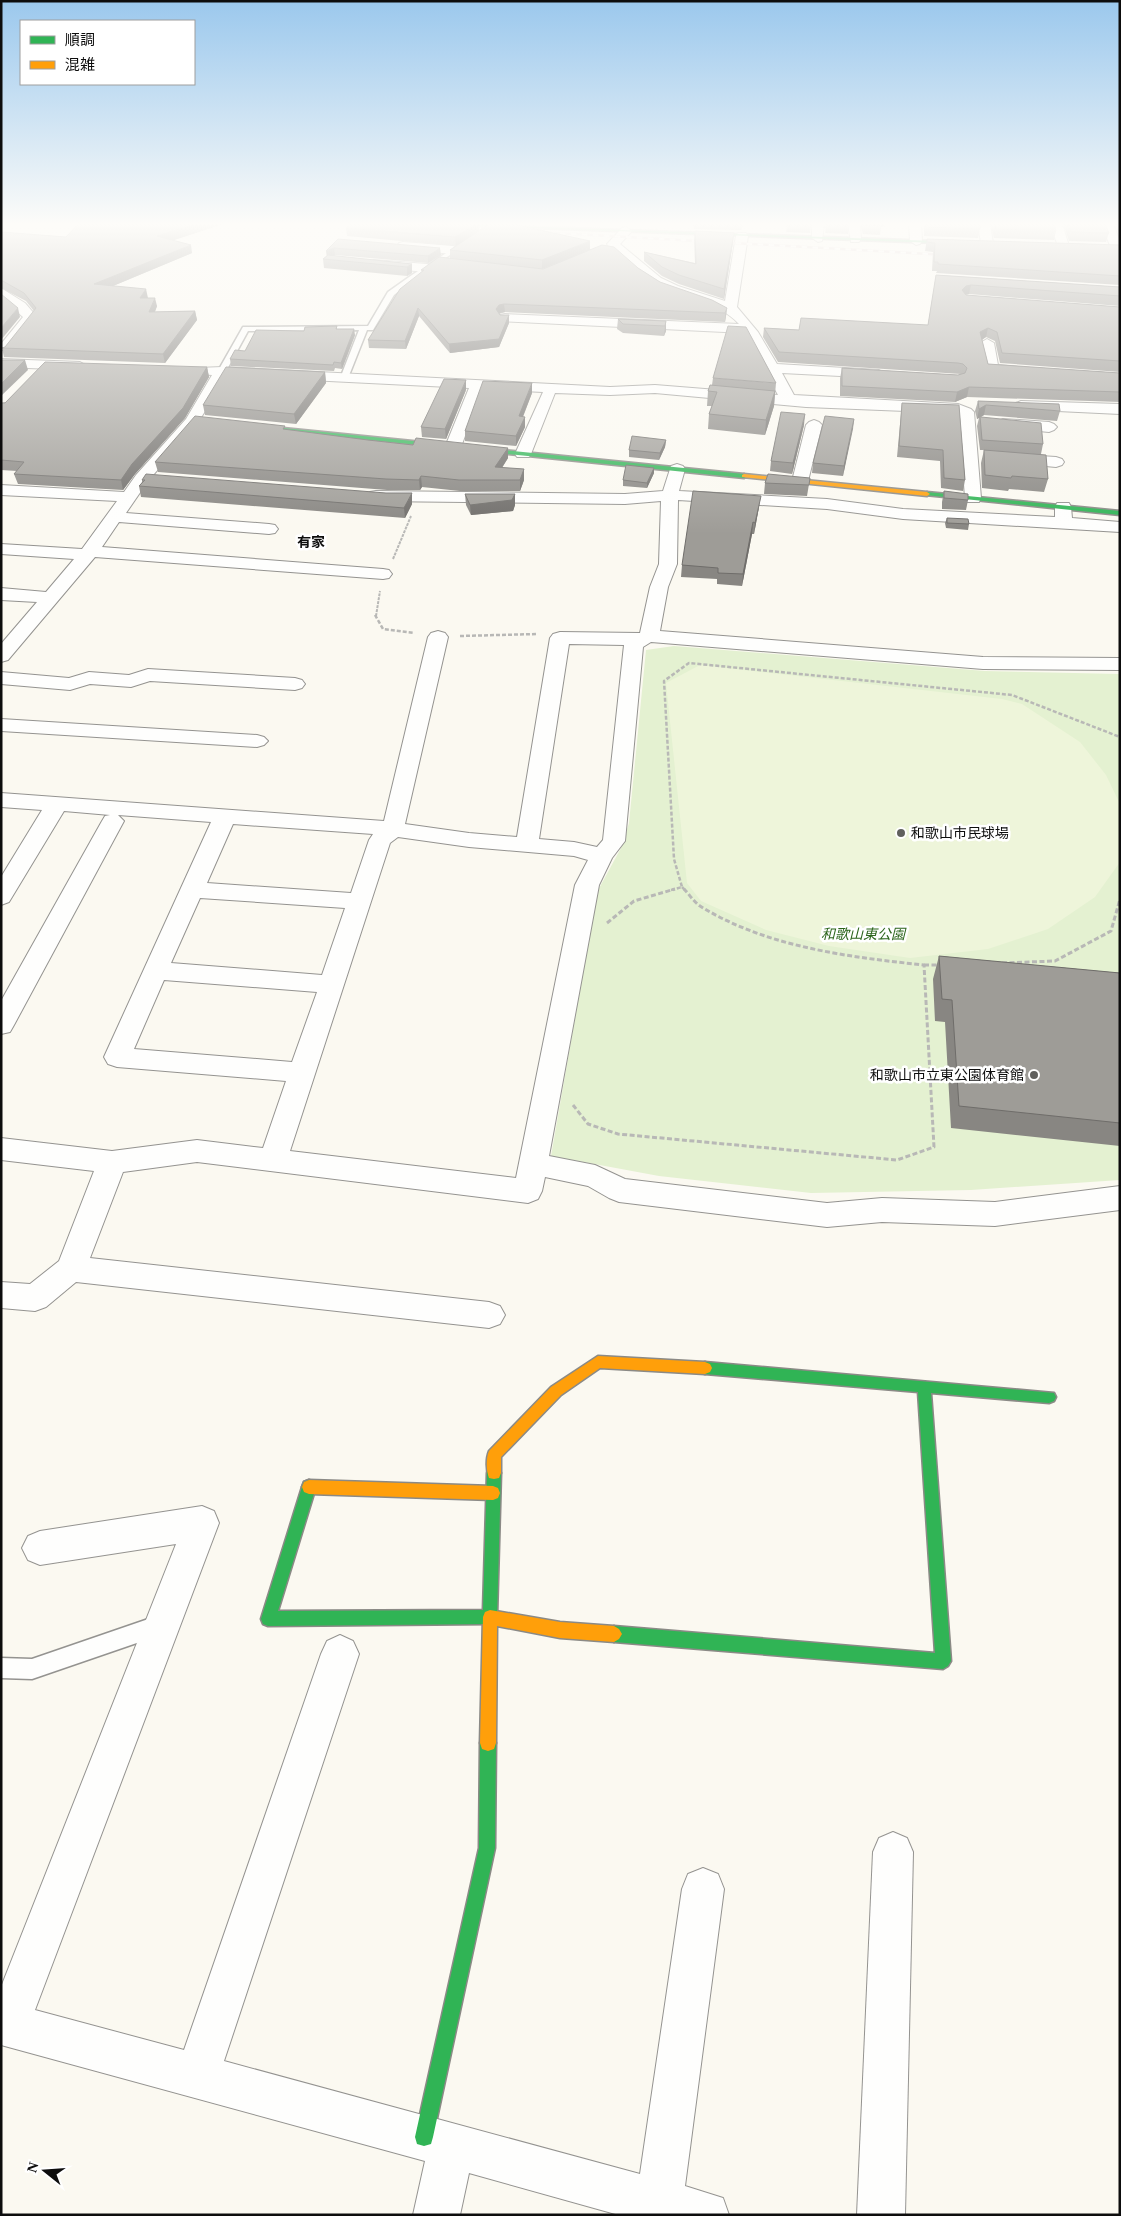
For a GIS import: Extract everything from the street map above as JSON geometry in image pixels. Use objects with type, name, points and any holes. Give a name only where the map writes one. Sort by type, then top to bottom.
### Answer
[{"type":"street","points":[[1,352],[21,327]]},
{"type":"street","points":[[714,327],[749,329],[773,368],[788,398]]},
{"type":"street","points":[[987,343],[991,369],[1039,372]]},
{"type":"street","points":[[1,363],[92,367]]},
{"type":"street","points":[[31,377],[43,365]]},
{"type":"street","points":[[773,368],[898,375]]},
{"type":"street","points":[[185,370],[345,376],[610,391],[655,389],[770,399],[788,398],[806,402],[962,415],[1049,427]]},
{"type":"street","points":[[1,656],[89,553],[142,478],[196,421],[222,371]]},
{"type":"street","points":[[452,447],[475,390]]},
{"type":"street","points":[[523,454],[549,394]]},
{"type":"street","points":[[973,498],[971,456],[962,415],[967,404],[977,404]]},
{"type":"street","points":[[1005,405],[1120,409]]},
{"type":"street","points":[[800,481],[814,425]]},
{"type":"street","points":[[259,428],[973,498],[1120,527]]},
{"type":"street","points":[[971,456],[1056,462]]},
{"type":"street","points":[[1,1149],[112,1162],[197,1151],[528,1190],[587,884],[602,856],[614,840],[633,646],[644,638],[668,564],[670,495],[677,469]]},
{"type":"street","points":[[142,478],[162,480]]},
{"type":"street","points":[[1,490],[128,497]]},
{"type":"street","points":[[361,495],[624,499],[670,495],[826,504],[903,514],[1064,515],[1120,513]]},
{"type":"street","points":[[114,517],[270,529]]},
{"type":"street","points":[[1,549],[89,553],[383,574]]},
{"type":"street","points":[[1,594],[50,598]]},
{"type":"street","points":[[273,1160],[360,902],[387,835],[438,637]]},
{"type":"street","points":[[527,845],[560,638],[644,638],[983,663],[1120,664]]},
{"type":"street","points":[[1,678],[70,684],[89,678],[130,681],[148,675],[294,684]]},
{"type":"street","points":[[1,724],[257,741]]},
{"type":"street","points":[[1,800],[114,821],[170,823]]},
{"type":"street","points":[[63,811],[225,816],[387,835]]},
{"type":"street","points":[[1,897],[63,811]]},
{"type":"street","points":[[225,816],[117,1057],[302,1073]]},
{"type":"street","points":[[1,1025],[114,821]]},
{"type":"street","points":[[252,830],[469,840],[574,849],[602,856]]},
{"type":"street","points":[[193,890],[360,902]]},
{"type":"street","points":[[156,971],[332,984]]},
{"type":"street","points":[[1,1295],[35,1298],[71,1269],[112,1162]]},
{"type":"street","points":[[533,1164],[595,1176],[619,1190],[827,1216],[882,1210],[995,1214],[1120,1198]]},
{"type":"street","points":[[71,1269],[489,1315]]},
{"type":"street","points":[[436,2215],[438,2141],[487,1848],[494,1455],[556,1391],[598,1362],[654,1364],[1050,1397]]},
{"type":"street","points":[[493,1493],[309,1486],[268,1619],[490,1617],[560,1630],[944,1661],[924,1386]]},
{"type":"street","points":[[40,1548],[202,1523],[5,2024],[706,2215]]},
{"type":"street","points":[[197,2076],[340,1654]]},
{"type":"street","points":[[881,2215],[894,1852]]},
{"type":"street","points":[[659,2202],[703,1889]]},
{"type":"lane","points":[[222,371],[246,329],[370,327]]},
{"type":"lane","points":[[345,376],[364,328]]},
{"type":"lane","points":[[1,1668],[32,1669],[162,1624]]},
{"type":"path","points":[[418,497],[394,558],[383,574],[375,614],[383,629],[438,637],[544,634]]},
{"type":"path","points":[[942,964],[924,965],[843,956],[754,932],[698,905],[682,888],[674,859],[664,681],[689,664],[1012,695],[1120,737]]},
{"type":"path","points":[[601,928],[634,901],[682,888]]},
{"type":"path","points":[[999,963],[1055,961],[1111,931],[1120,899]]},
{"type":"path","points":[[570,1103],[588,1124],[618,1134],[896,1160],[934,1147],[924,965]]},
{"type":"green space","name":"和歌山東公園","points":[[674,646],[985,671],[1120,674],[1120,1180],[971,1190],[811,1193],[659,1176],[551,1156],[597,892],[621,848],[629,823],[646,650]]},
{"type":"green space","name":"和歌山市民球場","points":[[700,665],[1002,699],[1022,704],[1080,742],[1106,775],[1120,804],[1120,862],[1095,897],[1048,929],[988,949],[910,958],[829,946],[766,930],[701,901],[687,883],[666,683]]},
{"type":"building","points":[[21,327],[183,327],[163,354],[2,348],[5,347]]},
{"type":"building","points":[[305,327],[354,329],[341,363],[334,362],[333,365],[230,359],[235,350],[245,351],[256,330],[304,331]]},
{"type":"building","points":[[376,327],[410,327],[405,341],[368,340]]},
{"type":"building","points":[[435,327],[504,327],[499,339],[449,344]]},
{"type":"building","points":[[728,327],[746,327],[776,383],[713,378]]},
{"type":"building","points":[[799,327],[1120,327],[1120,361],[1002,353],[997,332],[988,328],[980,332],[988,364],[1120,373],[1120,392],[969,387],[957,392],[842,386],[842,368],[958,375],[965,373],[967,368],[963,364],[958,363],[779,352],[764,328],[799,330]]},
{"type":"building","points":[[1,360],[25,360],[1,384]]},
{"type":"building","points":[[45,362],[207,367],[183,408],[132,464],[121,480],[14,474],[24,462],[1,460],[1,403],[5,403]]},
{"type":"building","points":[[226,367],[325,372],[294,414],[203,405]]},
{"type":"building","points":[[444,379],[466,380],[445,429],[421,427]]},
{"type":"building","points":[[483,381],[532,383],[519,416],[525,417],[516,436],[465,431]]},
{"type":"building","points":[[710,385],[775,391],[766,420],[709,414],[717,392],[708,391]]},
{"type":"building","points":[[978,401],[1059,404],[1060,411],[986,405],[979,409]]},
{"type":"building","points":[[902,403],[959,405],[965,480],[944,478],[943,450],[899,446]]},
{"type":"building","points":[[781,412],[805,414],[793,463],[771,461]]},
{"type":"building","points":[[195,416],[285,426],[283,429],[413,445],[416,438],[508,448],[495,467],[524,469],[520,480],[459,480],[421,476],[419,480],[155,462]]},
{"type":"building","points":[[825,416],[854,419],[844,466],[813,463]]},
{"type":"building","points":[[980,416],[1041,423],[1043,444],[982,440]]},
{"type":"building","points":[[632,436],[666,440],[660,453],[629,450]]},
{"type":"building","points":[[984,450],[1046,455],[1048,479],[985,475]]},
{"type":"building","points":[[626,465],[654,468],[647,483],[623,480]]},
{"type":"building","points":[[146,474],[386,493],[412,493],[404,508],[139,486],[145,480],[142,480]]},
{"type":"building","points":[[768,474],[810,478],[809,485],[765,483]]},
{"type":"building","points":[[693,491],[761,496],[755,523],[753,522],[743,574],[718,573],[718,568],[682,565]]},
{"type":"building","points":[[944,491],[968,494],[968,500],[944,498]]},
{"type":"building","points":[[465,494],[515,494],[512,500],[470,505]]},
{"type":"building","points":[[947,518],[968,519],[969,524],[947,523]]},
{"type":"building","name":"和歌山市立東公園体育館","points":[[939,956],[1120,973],[1120,1123],[959,1106],[952,1000],[942,999]]},
{"type":"traffic: fast","points":[[273,429],[744,476]]},
{"type":"traffic: fast","points":[[927,494],[1120,513]]},
{"type":"traffic: fast","points":[[705,1368],[1049,1397]]},
{"type":"traffic: fast","points":[[614,1634],[943,1661],[924,1386]]},
{"type":"traffic: fast","points":[[309,1487],[268,1619],[490,1617],[494,1473]]},
{"type":"traffic: fast","points":[[424,2137],[487,1848],[488,1743]]},
{"type":"traffic: slow","points":[[744,476],[927,494]]},
{"type":"traffic: slow","points":[[494,1473],[494,1455],[556,1391],[598,1362],[705,1368]]},
{"type":"traffic: slow","points":[[309,1487],[493,1493]]},
{"type":"traffic: slow","points":[[488,1743],[490,1617],[560,1630],[614,1634]]},
{"type":"place","name":"和歌山市民球場","points":[[901,833]]},
{"type":"place","name":"和歌山市立東公園体育館","points":[[1034,1075]]},
{"type":"district","name":"有家","points":[[311,542]]}]
